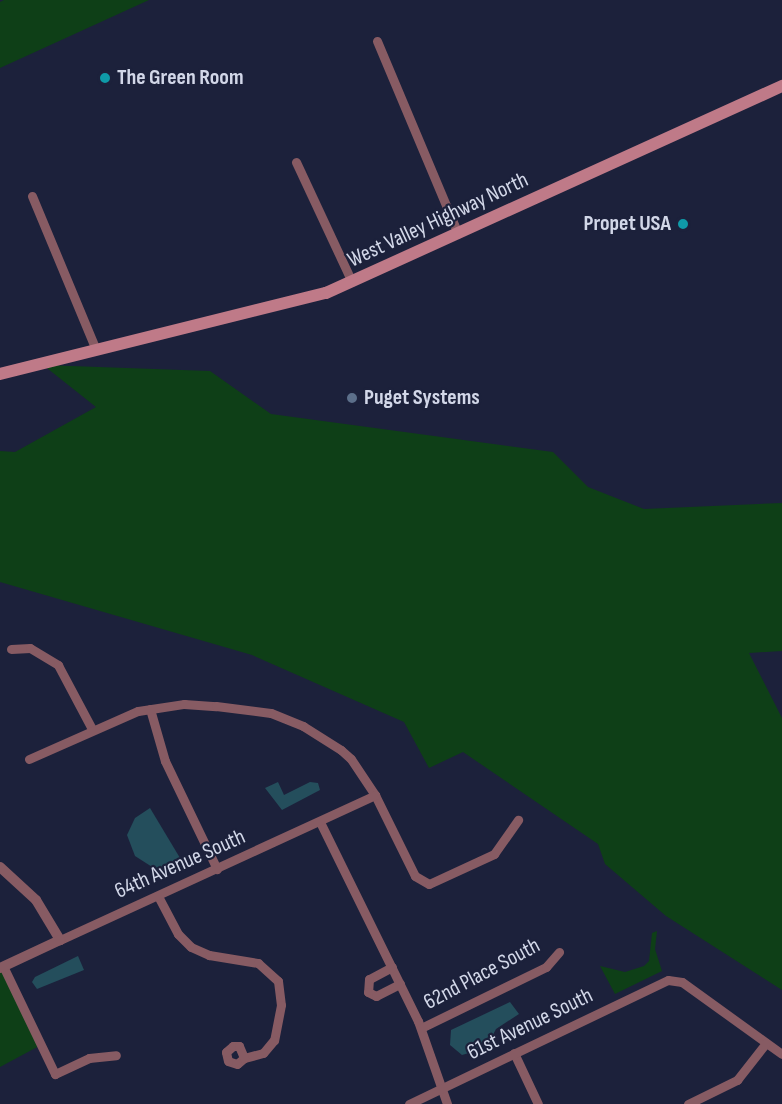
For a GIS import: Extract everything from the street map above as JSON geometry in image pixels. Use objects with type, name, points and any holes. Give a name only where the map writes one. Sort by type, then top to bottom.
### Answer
[{"type":"main road","name":"West Valley Highway North","points":[[0,374],[274,308],[352,282],[782,86]]},
{"type":"street","points":[[377,41],[458,234]]},
{"type":"street","points":[[296,162],[352,282]]},
{"type":"street","points":[[32,196],[96,350]]},
{"type":"street","points":[[11,649],[30,648],[58,664],[92,729]]},
{"type":"street","points":[[29,759],[92,729],[150,709],[184,704],[271,713],[303,726],[351,759],[375,795],[415,876],[429,884],[494,854],[518,820]]},
{"type":"street","points":[[150,709],[165,761],[217,869]]},
{"type":"street","name":"64th Avenue South","points":[[2,967],[375,795]]},
{"type":"street","points":[[320,822],[421,1028],[447,1104]]},
{"type":"street","points":[[0,867],[18,881],[42,908],[60,940]]},
{"type":"street","points":[[158,896],[178,934],[191,947],[209,955],[258,963],[278,981],[281,1001],[274,1040],[263,1053],[244,1058]]},
{"type":"street","name":"62nd Place South","points":[[421,1028],[546,967],[560,952]]},
{"type":"street","points":[[2,967],[55,1074],[89,1058],[116,1055]]},
{"type":"street","points":[[392,968],[369,980],[368,992],[376,996],[400,984]]},
{"type":"street","name":"61st Avenue South","points":[[409,1104],[668,980],[681,982],[766,1043]]},
{"type":"street","points":[[688,1104],[737,1080],[766,1043],[782,1054]]},
{"type":"street","points":[[514,1053],[538,1104]]},
{"type":"green space","points":[[4,0],[149,0],[0,68],[0,2]]},
{"type":"green space","points":[[43,365],[210,371],[271,414],[553,452],[588,487],[644,509],[782,503],[782,651],[749,653],[782,718],[782,990],[666,916],[605,864],[598,844],[463,752],[429,768],[404,722],[252,655],[0,582],[0,451],[15,452],[96,407]]},
{"type":"green space","points":[[657,931],[655,949],[662,971],[615,994],[600,966],[625,972],[644,966],[649,961],[652,933]]},
{"type":"green space","points":[[0,968],[41,1045],[0,1067]]},
{"type":"water","points":[[278,782],[284,795],[310,782],[318,783],[320,790],[282,810],[265,788]]},
{"type":"water","points":[[150,808],[180,858],[160,872],[135,856],[127,835],[135,818]]},
{"type":"water","points":[[78,956],[84,970],[37,989],[32,982],[35,977]]},
{"type":"water","points":[[510,1002],[519,1014],[496,1029],[486,1048],[462,1055],[450,1045],[451,1030]]},
{"type":"place","name":"The Green Room","points":[[105,78]]},
{"type":"place","name":"Propet USA","points":[[683,224]]},
{"type":"place","name":"Puget Systems","points":[[352,398]]}]
